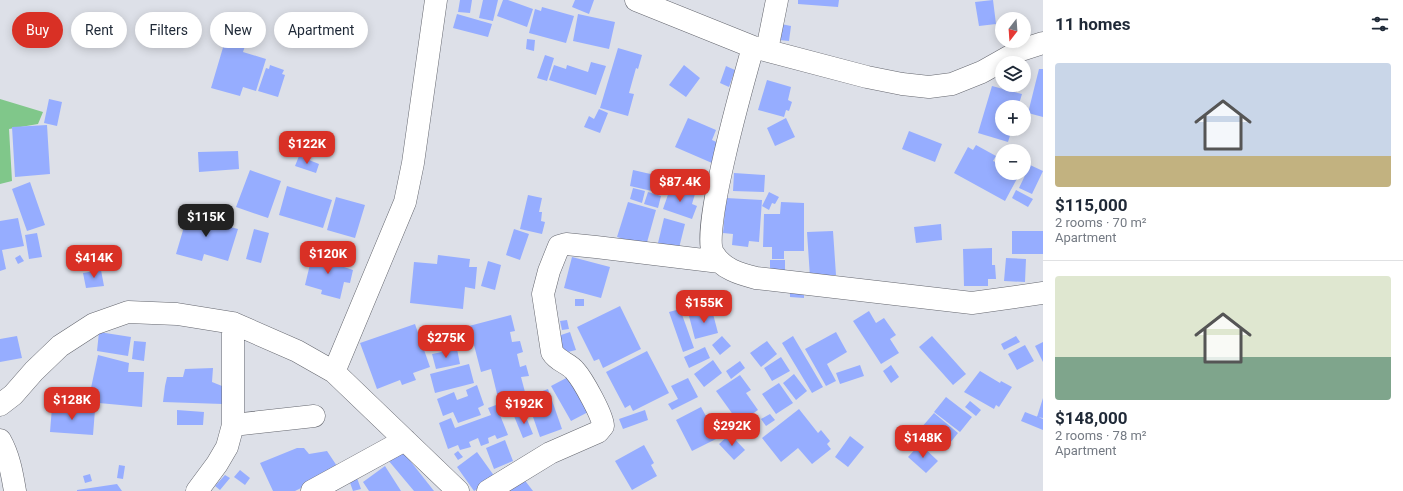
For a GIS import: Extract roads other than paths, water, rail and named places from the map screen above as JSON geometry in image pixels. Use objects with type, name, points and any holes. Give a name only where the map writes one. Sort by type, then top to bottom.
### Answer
[{"type":"street","points":[[334,372],[405,202],[413,163],[436,0]]},
{"type":"street","points":[[636,0],[760,48],[867,77],[902,84],[929,87],[952,84],[982,72],[1021,50],[1043,43]]},
{"type":"street","points":[[777,0],[760,48],[718,186],[711,227],[710,243],[712,252],[720,262],[737,273],[756,278],[972,303],[1043,293]]},
{"type":"street","points":[[488,491],[550,453],[598,432],[603,426],[598,410],[575,371],[556,358],[552,352],[543,294],[549,271],[559,246],[566,244],[720,262]]},
{"type":"street","points":[[0,405],[13,395],[34,371],[60,346],[94,324],[128,312],[177,314],[233,323],[296,351],[334,372],[458,491]]},
{"type":"street","points":[[197,491],[228,448],[233,426],[233,323]]},
{"type":"street","points":[[233,426],[314,416]]},
{"type":"street","points":[[0,440],[12,470],[15,491]]},
{"type":"street","points":[[312,491],[405,440]]}]
